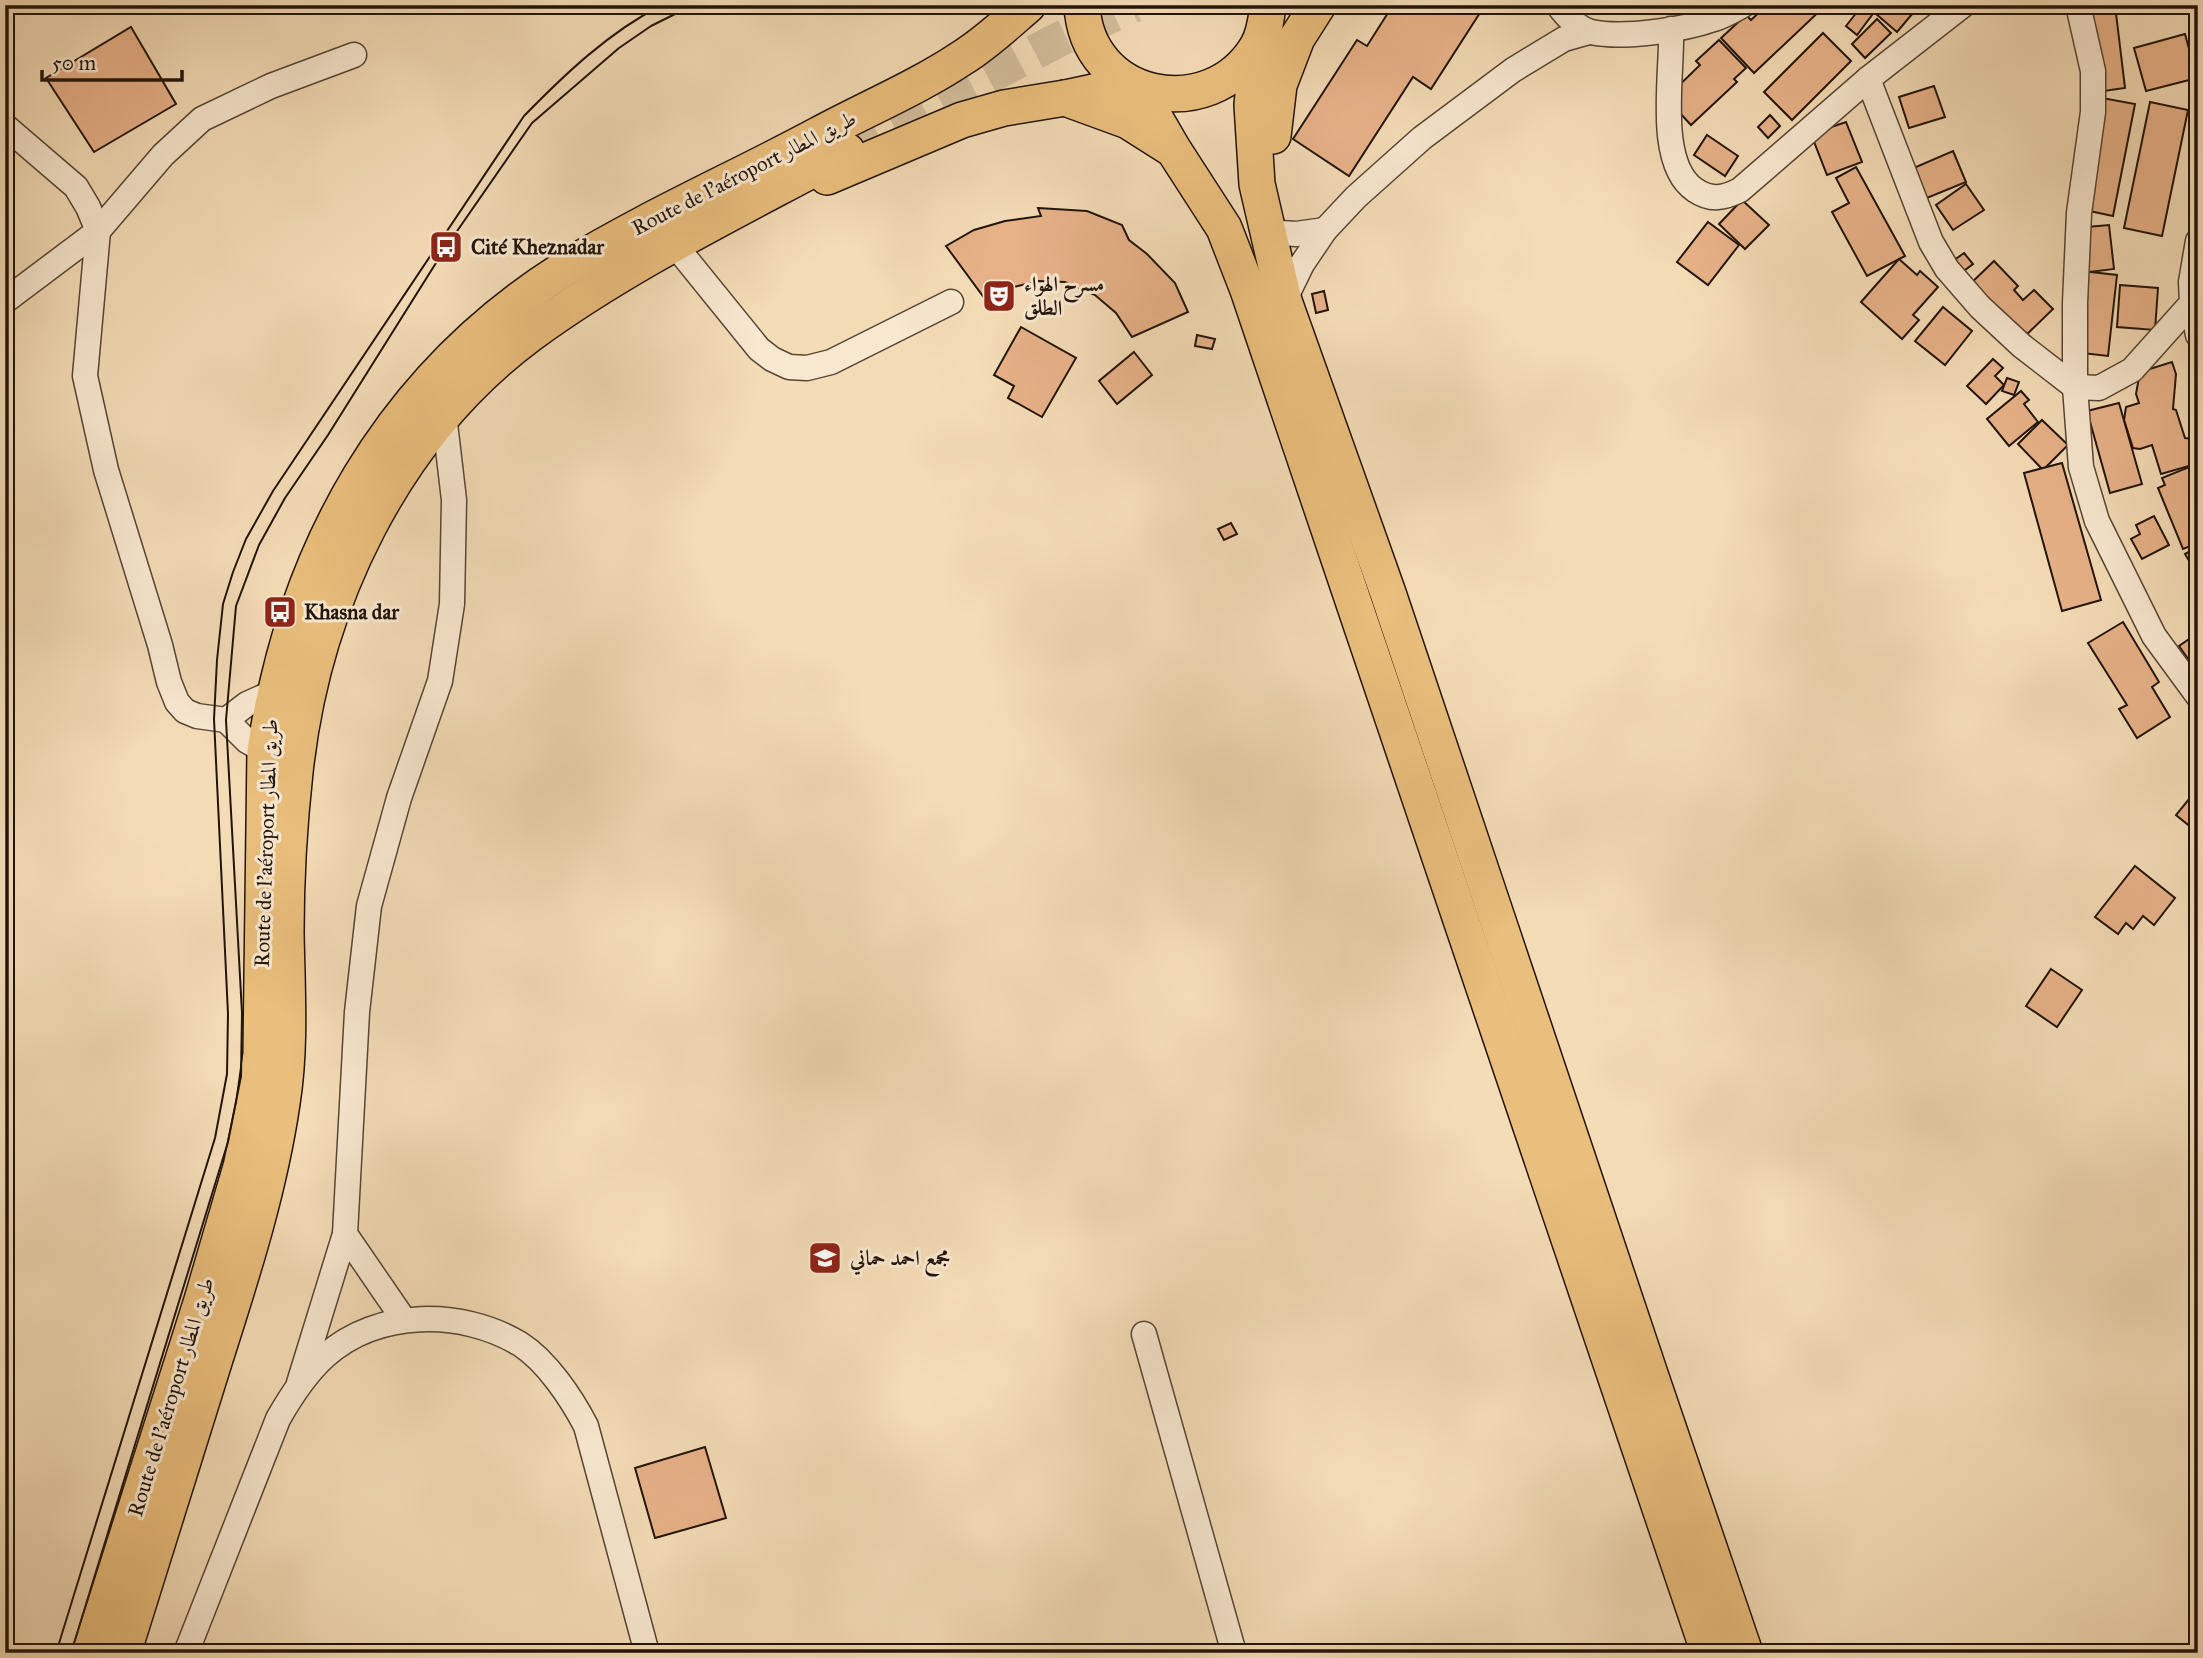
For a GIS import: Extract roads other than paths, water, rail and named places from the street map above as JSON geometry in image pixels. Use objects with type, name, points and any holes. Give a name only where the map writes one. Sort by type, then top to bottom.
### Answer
[{"type":"highway","name":"Route de l'aéroport طريق المطار","points":[[90,1653],[206,1287],[241,1167],[261,1054],[265,751],[284,657],[315,564],[352,491],[395,423],[463,346],[498,316],[564,270],[669,211],[919,85],[963,58],[1028,5]]},
{"type":"highway","points":[[1082,5],[1083,19],[1092,45],[1108,67],[1133,85],[1164,95],[1192,94],[1210,88],[1241,69],[1263,27],[1288,5]]},
{"type":"highway","points":[[1266,227],[1279,85],[1297,38],[1318,5]]},
{"type":"highway","points":[[1263,27],[1252,105],[1254,150],[1257,184],[1284,300],[1388,593],[1745,1653]]},
{"type":"highway","points":[[712,225],[962,120],[1004,108],[1133,85]]},
{"type":"highway","points":[[1133,85],[1224,228],[1248,290],[1709,1653]]},
{"type":"highway","points":[[1065,98],[1128,121],[1172,149]]},
{"type":"highway","name":"Route de l'aéroport طريق المطار","points":[[123,1653],[249,1251],[272,1167],[283,1098],[288,855],[303,714],[318,655],[359,548],[418,445],[490,367],[528,336],[617,276],[847,151]]},
{"type":"street","points":[[1558,5],[1568,19],[1589,32]]},
{"type":"street","points":[[1284,300],[1302,264],[1325,230],[1356,197],[1422,138],[1513,70],[1564,39],[1589,32],[1636,34],[1671,29],[1715,19],[1743,5]]},
{"type":"street","points":[[1671,29],[1672,65],[1668,98],[1671,153],[1679,172],[1690,187],[1700,194],[1714,198],[1726,197],[1740,190],[1868,79],[1963,5]]},
{"type":"street","points":[[2078,5],[2093,71],[2093,112],[2079,213],[2075,303],[2075,387],[2081,467],[2096,521],[2154,636],[2198,696]]},
{"type":"street","points":[[5,301],[98,231],[163,155],[202,119],[271,86],[354,55]]},
{"type":"street","points":[[1868,79],[1931,242],[1947,269],[1980,307],[2022,346],[2075,387],[2099,388],[2132,370],[2194,288]]},
{"type":"street","points":[[5,126],[76,187],[98,231],[85,376],[106,470],[177,702],[184,711],[197,716],[226,720],[247,741],[265,751]]},
{"type":"street","points":[[1266,227],[1296,234],[1325,230]]},
{"type":"street","points":[[2198,241],[2194,288],[2198,335]]},
{"type":"street","points":[[674,244],[759,349],[789,367],[807,369],[831,362],[951,302]]},
{"type":"street","points":[[186,1653],[278,1419],[299,1383],[345,1234],[357,1012],[369,906],[399,798],[440,681],[452,604],[454,500],[444,415]]},
{"type":"street","points":[[226,720],[247,704],[276,691]]},
{"type":"street","points":[[345,1234],[404,1320]]},
{"type":"street","points":[[299,1383],[327,1354],[364,1331],[404,1320],[448,1320],[484,1327],[521,1345],[573,1400],[586,1426],[647,1653]]},
{"type":"street","points":[[1144,1334],[1234,1653]]},
{"type":"tunnel","points":[[847,151],[1058,40],[1134,5]]},
{"type":"tram line","points":[[56,1653],[215,1138],[227,1074],[228,1014],[214,719],[223,604],[233,572],[246,539],[273,491],[524,116],[606,41],[662,5]]},
{"type":"tram line","points":[[71,1653],[228,1142],[241,1076],[242,1013],[226,720],[236,606],[259,545],[285,498],[328,435],[446,247],[532,123],[619,48],[651,26],[693,5]]},
{"type":"place","name":"Cité Kheznadar","points":[[446,247]]},
{"type":"place","name":"مسرح الهواء الطلق","points":[[999,296]]},
{"type":"place","name":"Khasna dar","points":[[280,612]]},
{"type":"place","name":"مجمع احمد حماني","points":[[825,1258]]}]
